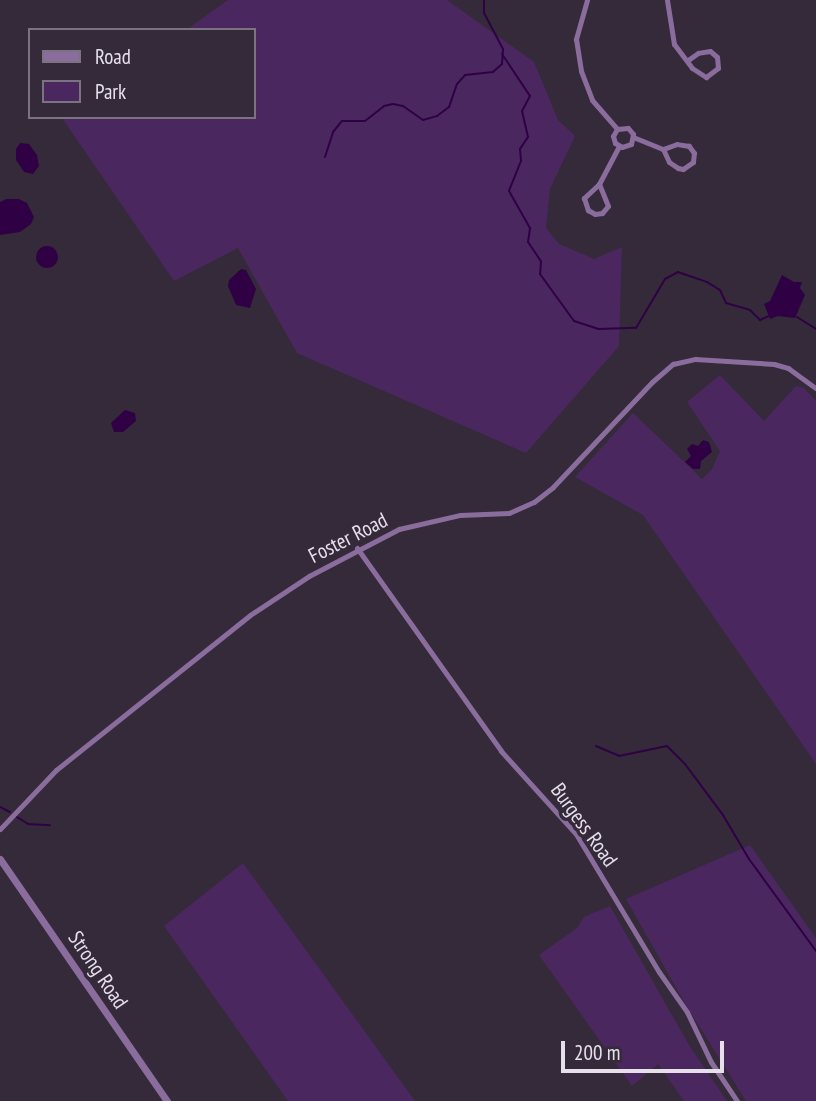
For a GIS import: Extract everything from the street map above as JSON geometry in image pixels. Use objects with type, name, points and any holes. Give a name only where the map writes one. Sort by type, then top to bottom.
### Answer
[{"type":"street","points":[[587,0],[576,39],[581,71],[592,100],[617,129]]},
{"type":"street","points":[[667,0],[674,44],[701,76],[712,75],[718,68],[717,57],[710,51],[698,52],[688,60]]},
{"type":"street","points":[[617,129],[628,128],[633,137],[663,149],[677,144],[689,146],[694,153],[693,162],[683,169],[678,168],[669,162],[663,149]]},
{"type":"street","points":[[617,129],[613,136],[619,146]]},
{"type":"street","points":[[619,146],[631,144],[633,137]]},
{"type":"street","points":[[599,184],[608,206],[602,213],[595,214],[588,210],[584,198],[599,184],[619,146]]},
{"type":"street","name":"Foster Road","points":[[0,829],[46,779],[233,627],[279,594],[357,548],[411,525],[460,516],[501,514],[528,506],[553,486],[652,382],[680,361],[695,359],[774,364],[788,368],[816,388]]},
{"type":"street","name":"Burgess Road","points":[[357,548],[501,751],[576,834],[659,972],[687,1012],[710,1062],[737,1101]]},
{"type":"street","name":"Strong Road","points":[[0,859],[167,1101]]},
{"type":"green space","points":[[228,0],[447,0],[534,62],[558,120],[575,136],[550,189],[546,228],[559,244],[594,259],[622,247],[619,346],[526,453],[297,353],[238,248],[174,281],[63,119],[256,119],[256,28],[189,28]]},
{"type":"green space","points":[[720,375],[764,421],[796,386],[804,388],[816,401],[816,764],[643,515],[575,477],[633,413],[702,479],[712,469],[720,451],[687,402]]},
{"type":"green space","points":[[750,845],[816,938],[816,1101],[746,1101],[684,1002],[626,899]]},
{"type":"green space","points":[[243,863],[415,1101],[288,1101],[164,926]]},
{"type":"green space","points":[[610,906],[689,1045],[727,1101],[684,1101],[658,1064],[632,1086],[539,955],[577,928],[584,917]]},
{"type":"shaded area","points":[[20,143],[29,144],[37,155],[39,166],[33,174],[24,172],[16,160],[16,149]]},
{"type":"shaded area","points":[[19,199],[27,203],[34,217],[31,224],[20,232],[0,235],[0,202]]},
{"type":"shaded area","points":[[47,246],[55,249],[58,257],[55,265],[47,268],[39,265],[36,257],[39,249]]},
{"type":"shaded area","points":[[241,269],[246,270],[256,289],[250,308],[236,305],[228,286],[229,280]]},
{"type":"shaded area","points":[[782,275],[794,282],[802,282],[800,288],[805,295],[795,318],[778,316],[770,319],[764,304],[770,301]]},
{"type":"shaded area","points":[[125,410],[135,413],[136,421],[123,432],[114,432],[111,423]]},
{"type":"shaded area","points":[[703,440],[709,442],[712,452],[701,461],[700,469],[693,469],[685,462],[691,456],[687,449],[692,444],[698,446]]},
{"type":"waterway","points":[[325,157],[333,132],[342,121],[365,121],[384,106],[393,104],[403,106],[423,120],[437,116],[449,107],[457,84],[465,75],[493,72],[502,64],[503,49],[484,13],[484,0]]},
{"type":"waterway","points":[[502,54],[530,96],[522,111],[528,137],[520,149],[521,161],[509,191],[530,228],[528,242],[541,261],[540,274],[574,321],[598,329],[636,328],[665,279],[678,272],[707,282],[720,290],[726,303],[750,310],[760,320],[769,316]]},
{"type":"waterway","points":[[797,317],[816,329]]},
{"type":"waterway","points":[[596,746],[619,756],[667,746],[685,764],[723,815],[749,859],[816,951]]},
{"type":"waterway","points":[[0,807],[10,812]]},
{"type":"waterway","points":[[17,817],[28,824],[50,825]]}]
